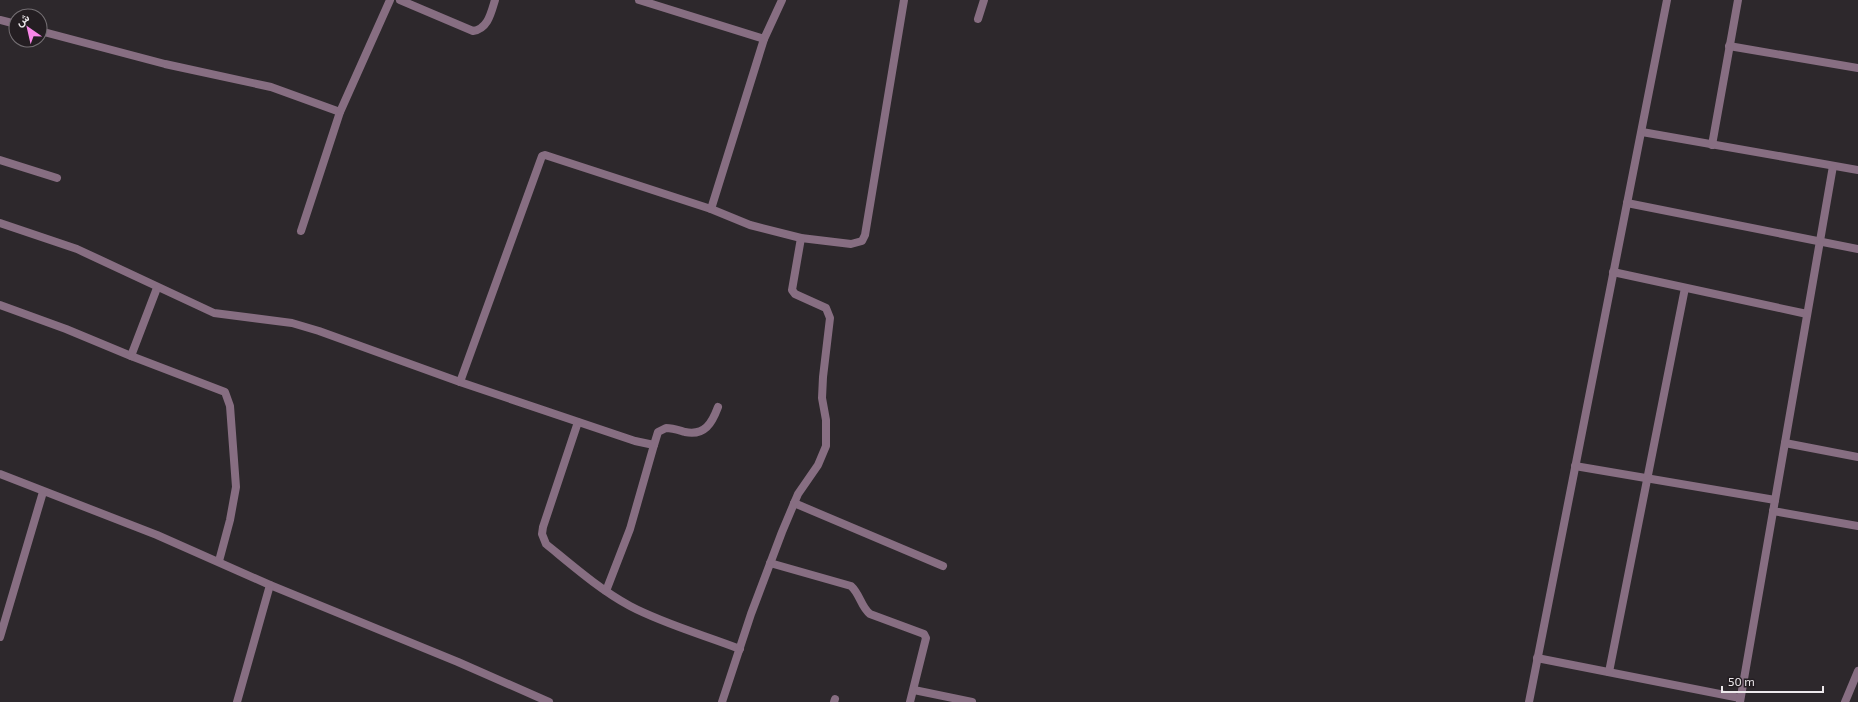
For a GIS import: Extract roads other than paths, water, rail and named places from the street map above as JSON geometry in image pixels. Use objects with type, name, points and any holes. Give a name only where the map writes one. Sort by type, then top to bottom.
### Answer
[{"type":"street","points":[[302,231],[340,112],[390,0]]},
{"type":"street","points":[[400,0],[473,31],[484,26],[490,17],[495,0]]},
{"type":"street","points":[[639,0],[764,39]]},
{"type":"street","points":[[711,209],[764,39],[782,0]]},
{"type":"street","points":[[460,382],[543,156],[547,155],[711,209],[750,225],[801,238],[851,244],[862,241],[865,235],[904,0]]},
{"type":"street","points":[[978,19],[984,0]]},
{"type":"street","points":[[1529,702],[1667,0]]},
{"type":"street","points":[[1712,145],[1738,0]]},
{"type":"street","points":[[48,33],[165,64],[271,87],[340,112]]},
{"type":"street","points":[[1729,46],[1858,68]]},
{"type":"street","points":[[1642,132],[1858,170]]},
{"type":"street","points":[[0,160],[57,178]]},
{"type":"street","points":[[1537,658],[1740,700],[1833,166]]},
{"type":"street","points":[[1627,203],[1858,249]]},
{"type":"street","points":[[0,223],[77,249],[157,288],[214,313],[292,323],[384,353],[460,382],[578,422],[654,445]]},
{"type":"street","points":[[722,702],[770,562],[798,494],[818,465],[826,446],[826,420],[822,398],[830,318],[826,308],[795,294],[792,290],[801,238]]},
{"type":"street","points":[[1613,272],[1807,314]]},
{"type":"street","points":[[130,356],[157,288]]},
{"type":"street","points":[[1609,672],[1685,288]]},
{"type":"street","points":[[0,305],[66,329],[130,356],[219,388],[225,392],[230,406],[236,486],[230,520],[218,561]]},
{"type":"street","points":[[606,592],[630,529],[655,437],[662,428],[676,428],[691,432],[703,429],[712,422],[718,408]]},
{"type":"street","points":[[578,422],[543,527],[542,534],[546,544],[606,592],[650,616],[740,649]]},
{"type":"street","points":[[1785,443],[1858,457]]},
{"type":"street","points":[[1575,466],[1775,500]]},
{"type":"street","points":[[0,474],[43,492],[157,535],[270,585],[458,662],[549,702]]},
{"type":"street","points":[[0,637],[43,492]]},
{"type":"street","points":[[794,503],[943,566]]},
{"type":"street","points":[[1773,510],[1858,526]]},
{"type":"street","points":[[770,562],[851,586],[858,595],[865,610],[870,614],[923,632],[926,638],[910,702]]},
{"type":"street","points":[[237,702],[270,585]]},
{"type":"street","points":[[1845,702],[1858,671]]},
{"type":"street","points":[[914,690],[972,702]]}]
